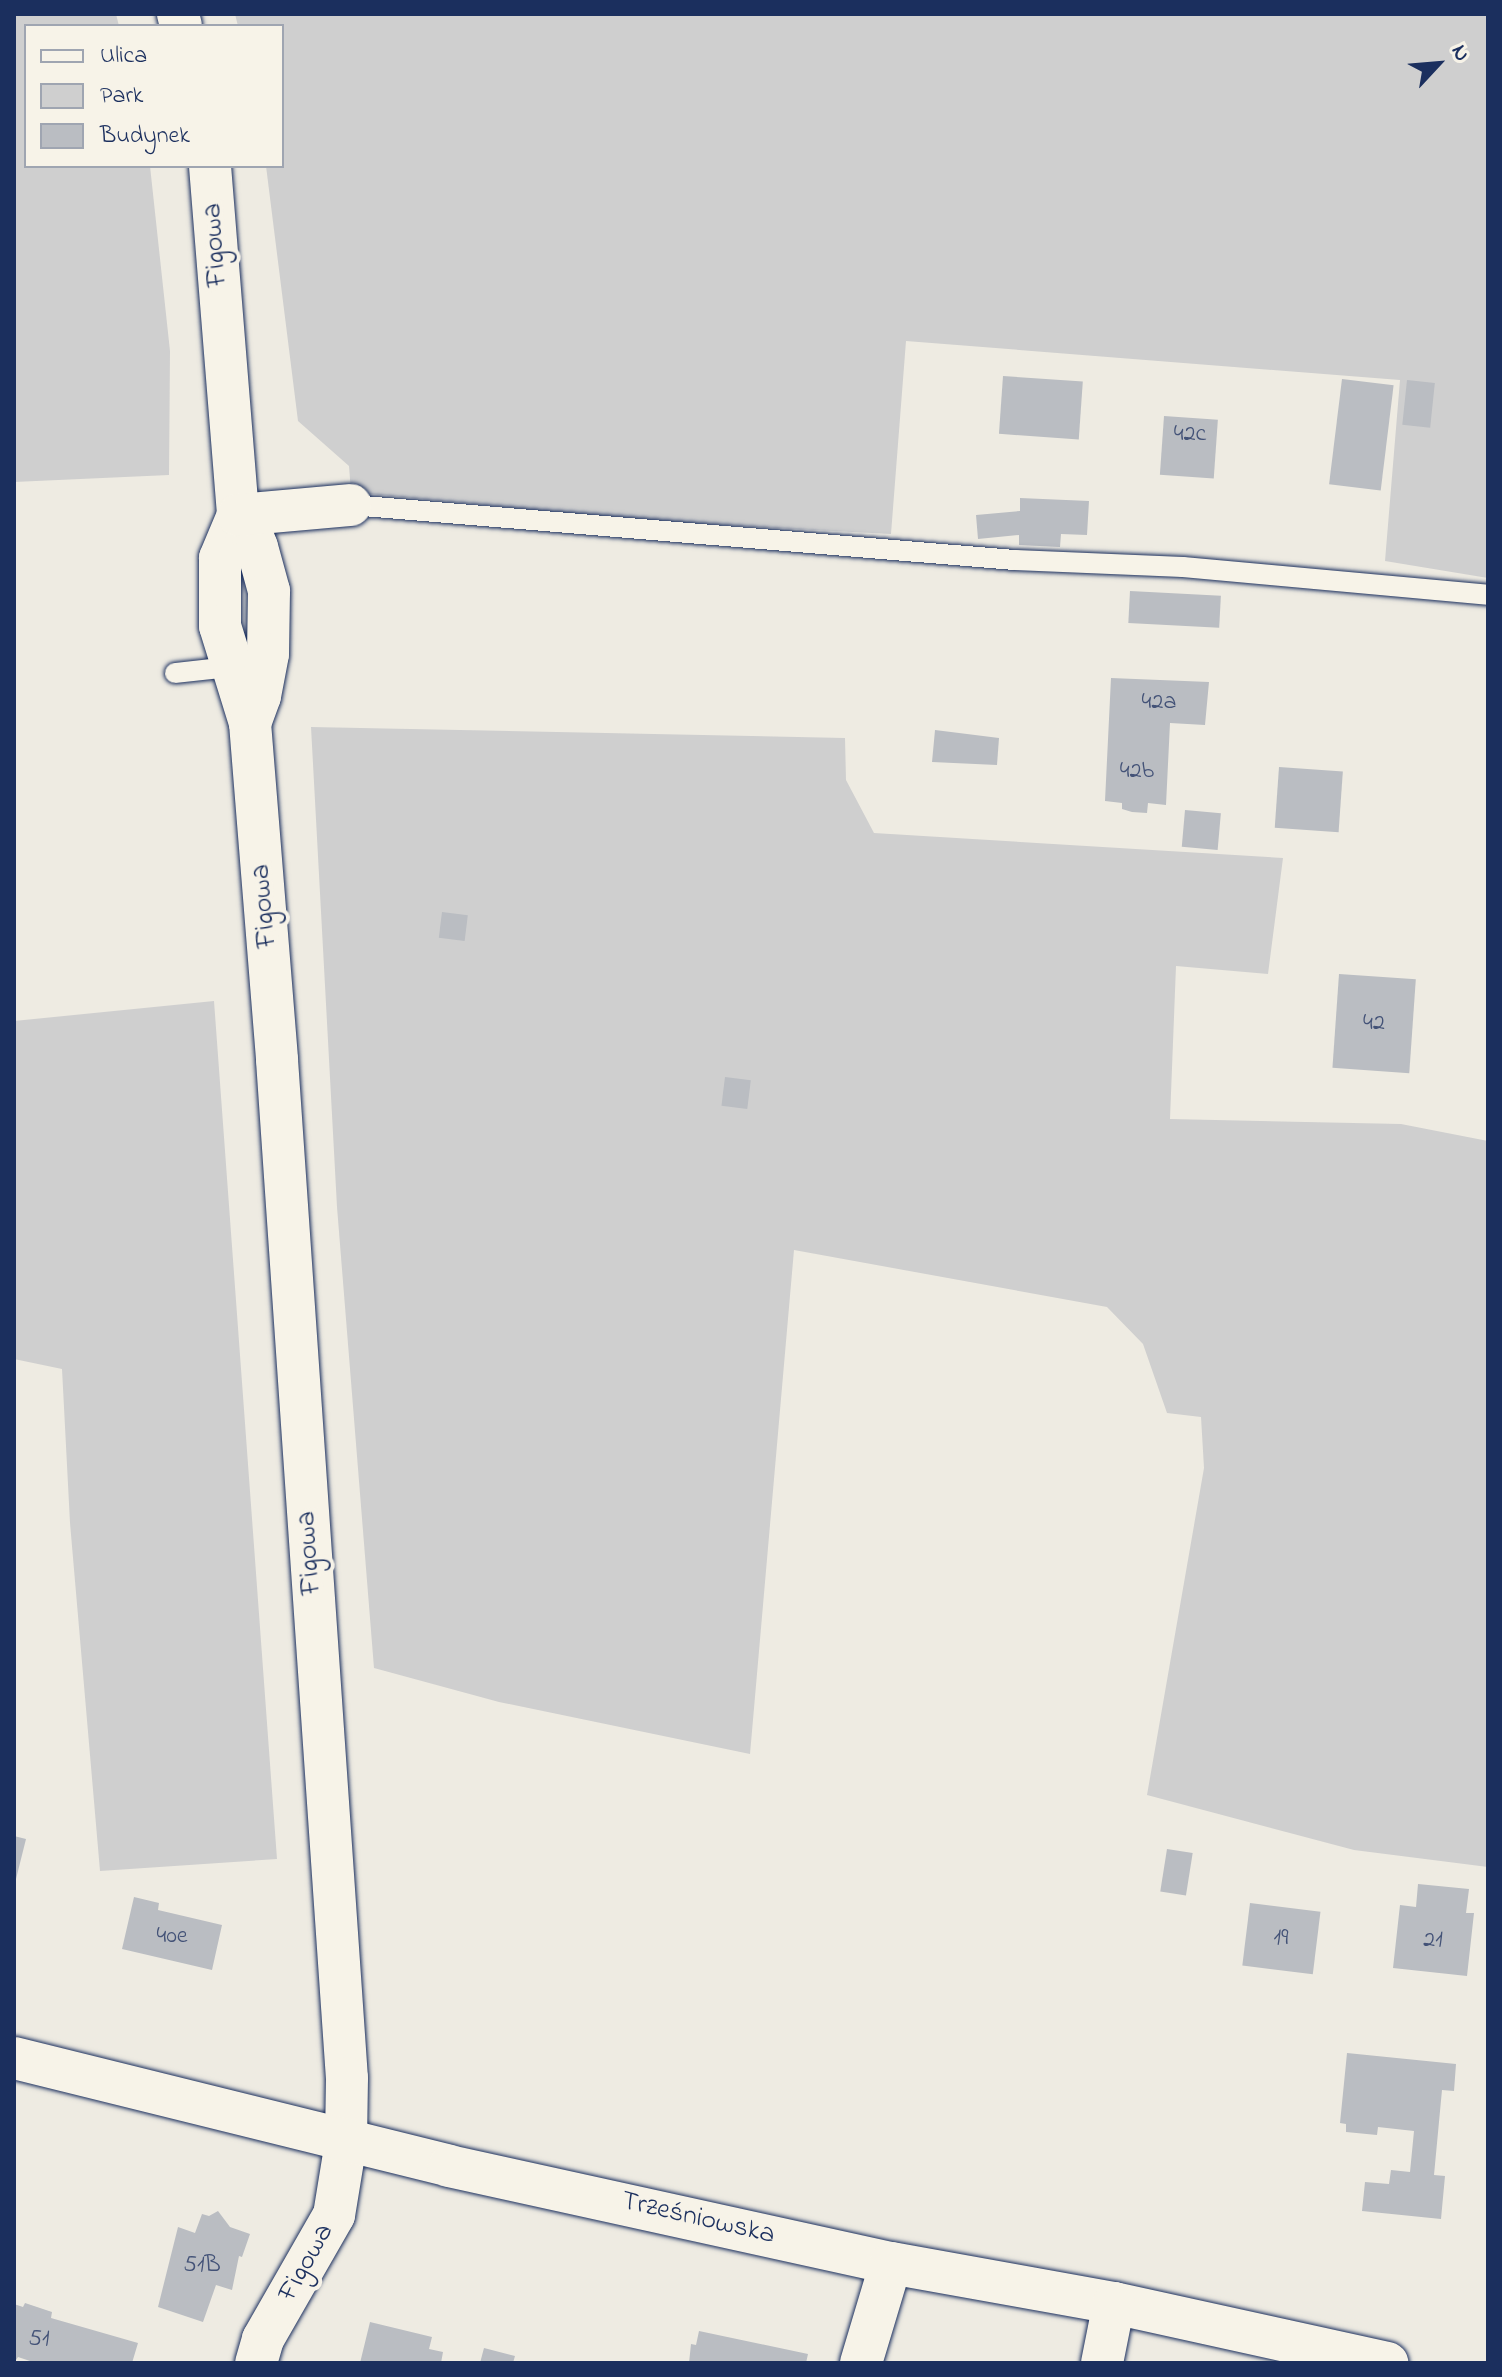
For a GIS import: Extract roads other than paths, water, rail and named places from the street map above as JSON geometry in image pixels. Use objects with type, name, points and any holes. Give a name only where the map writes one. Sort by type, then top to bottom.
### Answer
[{"type":"street","name":"Figowa","points":[[210,168],[238,515],[220,558],[220,626],[248,665],[347,2078],[346,2142],[334,2215],[263,2339],[256,2363]]},
{"type":"street","points":[[238,515],[351,505]]},
{"type":"street","name":"Trześniowska","points":[[14,2058],[131,2089],[327,2133],[346,2142],[891,2263],[1114,2303],[1387,2363]]},
{"type":"street","points":[[861,2363],[891,2263]]},
{"type":"street","points":[[1102,2363],[1114,2303]]},
{"type":"lane","points":[[351,505],[1015,560],[1183,567],[1488,595]]},
{"type":"lane","points":[[175,673],[248,665]]}]
